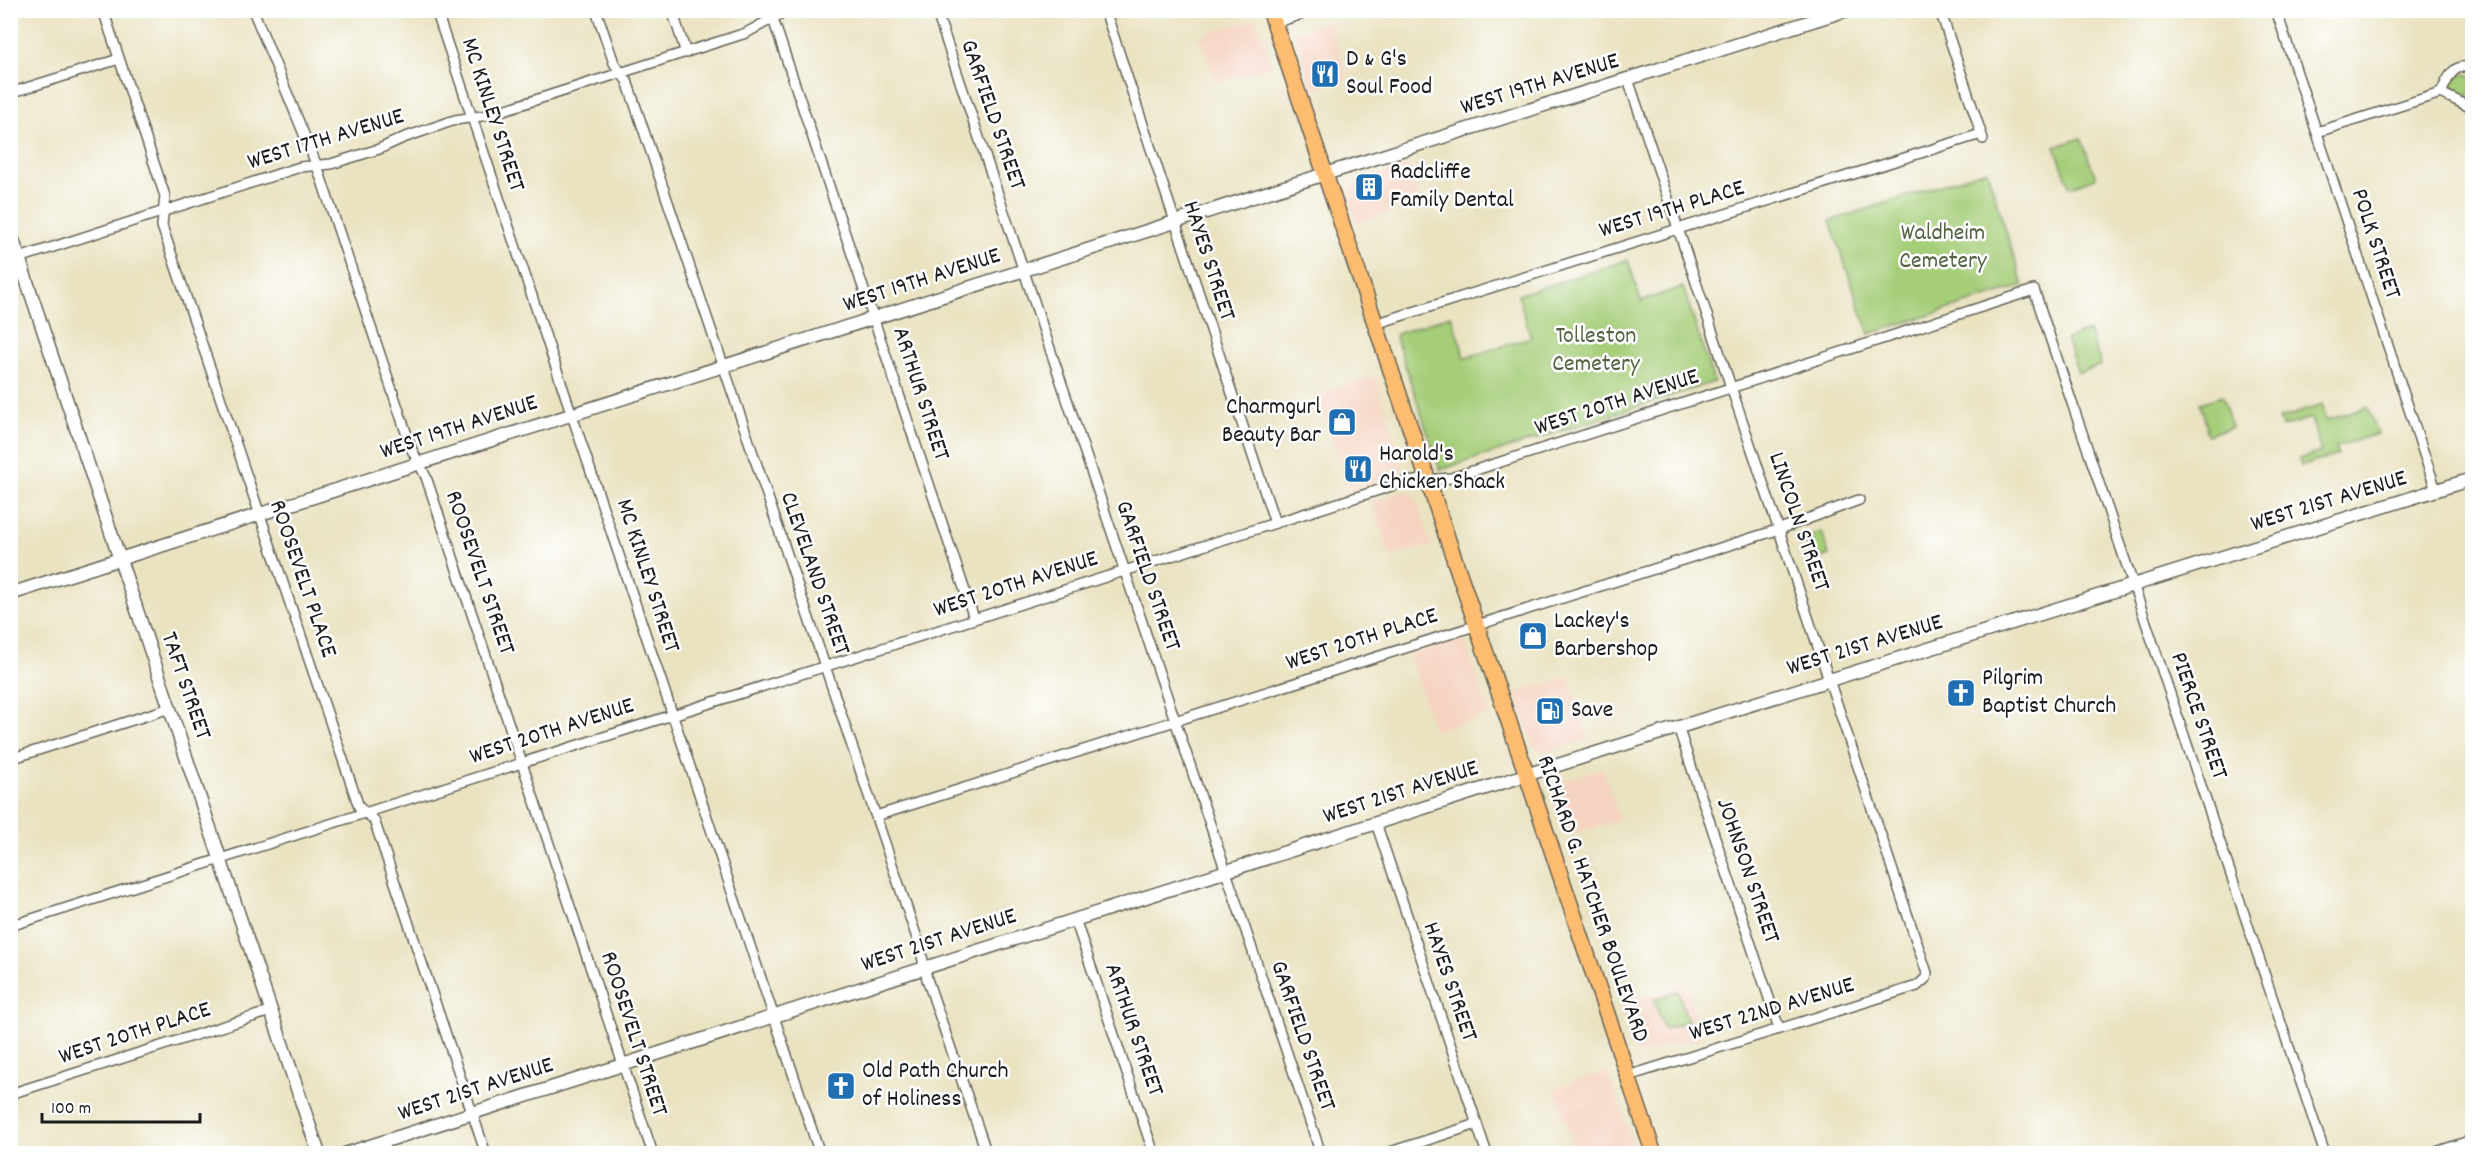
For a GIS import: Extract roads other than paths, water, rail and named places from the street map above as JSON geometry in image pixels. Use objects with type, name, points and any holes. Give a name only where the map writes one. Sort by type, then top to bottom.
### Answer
[{"type":"main road","name":"RICHARD G. HATCHER BOULEVARD","points":[[1272,17],[1654,1154]]},
{"type":"street","name":"ROOSEVELT PLACE","points":[[103,10],[165,196],[162,226],[358,807],[374,820],[376,825],[486,1154]]},
{"type":"street","name":"ROOSEVELT STREET","points":[[253,10],[317,166],[412,450],[426,477],[653,1154]]},
{"type":"street","name":"MC KINLEY STREET","points":[[436,10],[820,1154]]},
{"type":"street","name":"CLEVELAND STREET","points":[[596,10],[614,63],[627,81],[876,816],[987,1154]]},
{"type":"street","points":[[672,10],[686,52]]},
{"type":"street","name":"WEST 17TH AVENUE","points":[[15,259],[300,167],[331,164],[380,149],[455,120],[488,115],[746,33],[772,15],[788,10]]},
{"type":"street","name":"GARFIELD STREET","points":[[936,10],[1321,1154]]},
{"type":"street","name":"HAYES STREET","points":[[1105,10],[1275,523]]},
{"type":"street","points":[[1272,17],[1315,10]]},
{"type":"street","name":"WEST 19TH AVENUE","points":[[10,594],[1023,270],[1847,10]]},
{"type":"street","name":"WEST 19TH PLACE","points":[[1376,324],[1678,228],[1982,136],[1940,10]]},
{"type":"street","name":"POLK STREET","points":[[2276,10],[2436,490]]},
{"type":"street","name":"ARTHUR STREET","points":[[772,15],[974,618]]},
{"type":"street","points":[[10,93],[119,59]]},
{"type":"street","points":[[2441,93],[2447,78],[2456,68],[2462,66],[2472,68]]},
{"type":"street","name":"LINCOLN STREET","points":[[1628,79],[1926,966],[1926,978]]},
{"type":"street","points":[[2317,132],[2441,93],[2472,108]]},
{"type":"street","name":"TAFT STREET","points":[[10,231],[15,259],[120,559],[319,1154]]},
{"type":"street","name":"WEST 20TH AVENUE","points":[[10,926],[1404,482],[1451,478],[2034,291]]},
{"type":"street","name":"PIERCE STREET","points":[[2034,291],[2325,1154]]},
{"type":"street","name":"WEST 21ST AVENUE","points":[[345,1154],[1526,775],[2472,479]]},
{"type":"street","name":"WEST 20TH PLACE","points":[[876,816],[1780,529],[1859,500]]},
{"type":"street","points":[[10,759],[170,708]]},
{"type":"street","name":"JOHNSON STREET","points":[[1678,727],[1779,1028]]},
{"type":"street","name":"HAYES STREET","points":[[1376,823],[1486,1154]]},
{"type":"street","name":"ARTHUR STREET","points":[[1075,919],[1154,1154]]},
{"type":"street","name":"WEST 22ND AVENUE","points":[[1628,1076],[1917,986],[1926,978]]},
{"type":"street","name":"WEST 20TH PLACE","points":[[10,1094],[272,1011]]},
{"type":"street","points":[[1384,1154],[1477,1124]]},
{"type":"street","points":[[2430,1154],[2472,1140]]},
{"type":"place","name":"D & G's Soul Food","points":[[1325,74]]},
{"type":"place","name":"Radcliffe Family Dental","points":[[1369,187]]},
{"type":"place","name":"Charmgurl Beauty Bar","points":[[1342,422]]},
{"type":"place","name":"Harold's Chicken Shack","points":[[1358,469]]},
{"type":"place","name":"Lackey's Barbershop","points":[[1533,636]]},
{"type":"place","name":"Pilgrim Baptist Church","points":[[1961,693]]},
{"type":"place","name":"Save","points":[[1550,711]]},
{"type":"place","name":"Old Path Church of Holiness","points":[[841,1086]]},
{"type":"park label","name":"Waldheim Cemetery","points":[[1943,248]]},
{"type":"park label","name":"Tolleston Cemetery","points":[[1596,351]]}]
